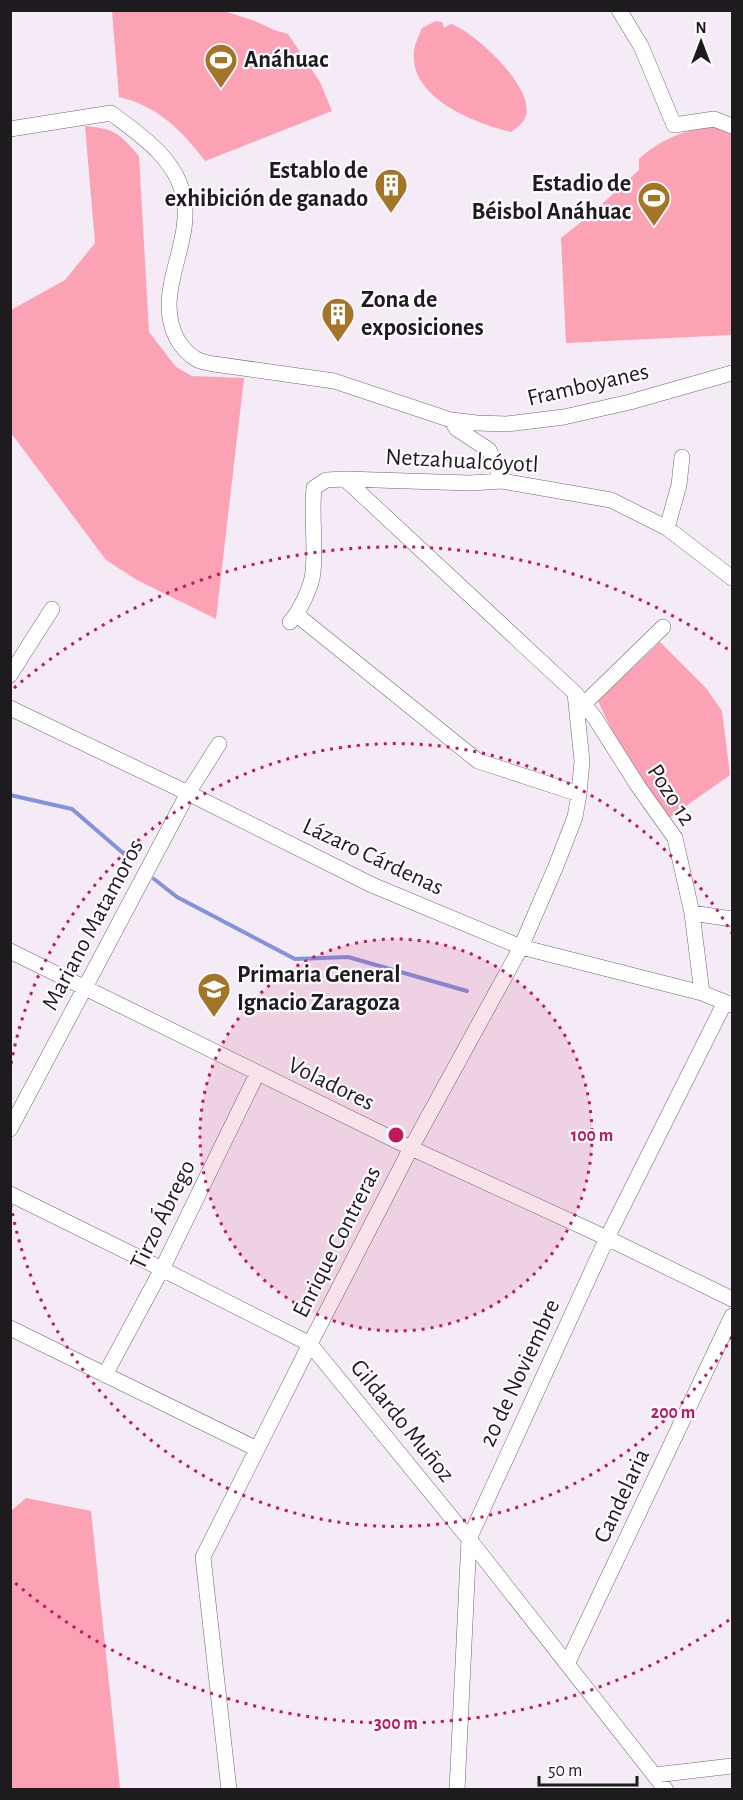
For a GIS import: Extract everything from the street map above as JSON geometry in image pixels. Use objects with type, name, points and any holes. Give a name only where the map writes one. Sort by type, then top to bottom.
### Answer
[{"type":"street","points":[[619,10],[641,46],[674,125],[714,119],[732,126]]},
{"type":"street","points":[[10,129],[111,113],[154,146],[172,169],[183,195],[184,230],[170,290],[170,326],[180,344],[196,359],[214,364],[334,381],[451,420],[457,429],[489,450],[502,481]]},
{"type":"street","name":"Framboyanes","points":[[451,420],[507,424],[558,419],[630,402],[732,373]]},
{"type":"street","points":[[667,528],[679,485],[682,457]]},
{"type":"street","points":[[345,479],[326,480],[314,488],[312,507],[314,574],[294,619],[478,760],[579,794]]},
{"type":"street","name":"Netzahualcóyotl","points":[[345,479],[470,483],[502,481],[611,500],[667,528],[732,578]]},
{"type":"street","name":"Pozo 12","points":[[345,479],[579,698],[675,838],[692,913],[702,993]]},
{"type":"street","points":[[10,675],[52,609]]},
{"type":"street","points":[[579,698],[663,627]]},
{"type":"street","name":"Enrique Contreras","points":[[229,1790],[203,1557],[411,1148],[520,947],[571,826],[579,794],[582,761],[579,698]]},
{"type":"street","name":"Lázaro Cárdenas","points":[[10,708],[188,793],[372,885],[520,947],[702,993],[729,1003]]},
{"type":"street","name":"Mariano Matamoros","points":[[10,1130],[188,793],[219,744]]},
{"type":"street","points":[[692,913],[732,919]]},
{"type":"street","name":"Voladores","points":[[10,951],[257,1074],[732,1299]]},
{"type":"street","name":"20 de Noviembre","points":[[457,1790],[469,1539],[607,1238],[729,1003]]},
{"type":"street","name":"Tirzo Ábrego","points":[[105,1375],[162,1269],[257,1074]]},
{"type":"street","name":"Gildardo Muñoz","points":[[10,1194],[310,1344],[568,1662],[666,1790]]},
{"type":"street","name":"Candelaria","points":[[568,1662],[732,1316]]},
{"type":"street","points":[[10,1328],[257,1449]]},
{"type":"street","points":[[656,1775],[732,1766]]},
{"type":"shaded area","name":"Anáhuac","points":[[112,11],[224,11],[288,34],[320,82],[332,111],[205,161],[168,121],[145,106],[119,97]]},
{"type":"shaded area","points":[[436,21],[442,22],[444,28],[451,24],[474,38],[512,76],[526,103],[526,115],[518,127],[511,132],[463,115],[433,95],[422,82],[415,68],[414,51],[422,28]]},
{"type":"shaded area","points":[[85,126],[104,129],[116,134],[139,156],[149,332],[176,367],[192,376],[244,378],[216,619],[137,580],[106,560],[11,433],[11,310],[65,280],[95,243]]},
{"type":"shaded area","name":"Estadio de Béisbol Anáhuac","points":[[715,127],[730,131],[732,134],[732,335],[566,343],[561,238],[639,170],[639,159],[647,152],[674,136]]},
{"type":"shaded area","points":[[660,642],[706,688],[722,711],[730,775],[669,818],[634,777],[598,701]]},
{"type":"shaded area","points":[[26,1498],[91,1511],[120,1788],[11,1789],[11,1511]]},
{"type":"waterway","points":[[10,795],[72,809],[130,859]]},
{"type":"waterway","points":[[154,879],[177,897],[295,959],[348,957],[467,991]]},
{"type":"place","name":"Anáhuac","points":[[221,89]]},
{"type":"place","name":"Establo de exhibición de ganado","points":[[391,214]]},
{"type":"place","name":"Estadio de Béisbol Anáhuac","points":[[654,227]]},
{"type":"place","name":"Zona de exposiciones","points":[[338,343]]},
{"type":"place","name":"Primaria General Ignacio Zaragoza","points":[[214,1018]]}]
